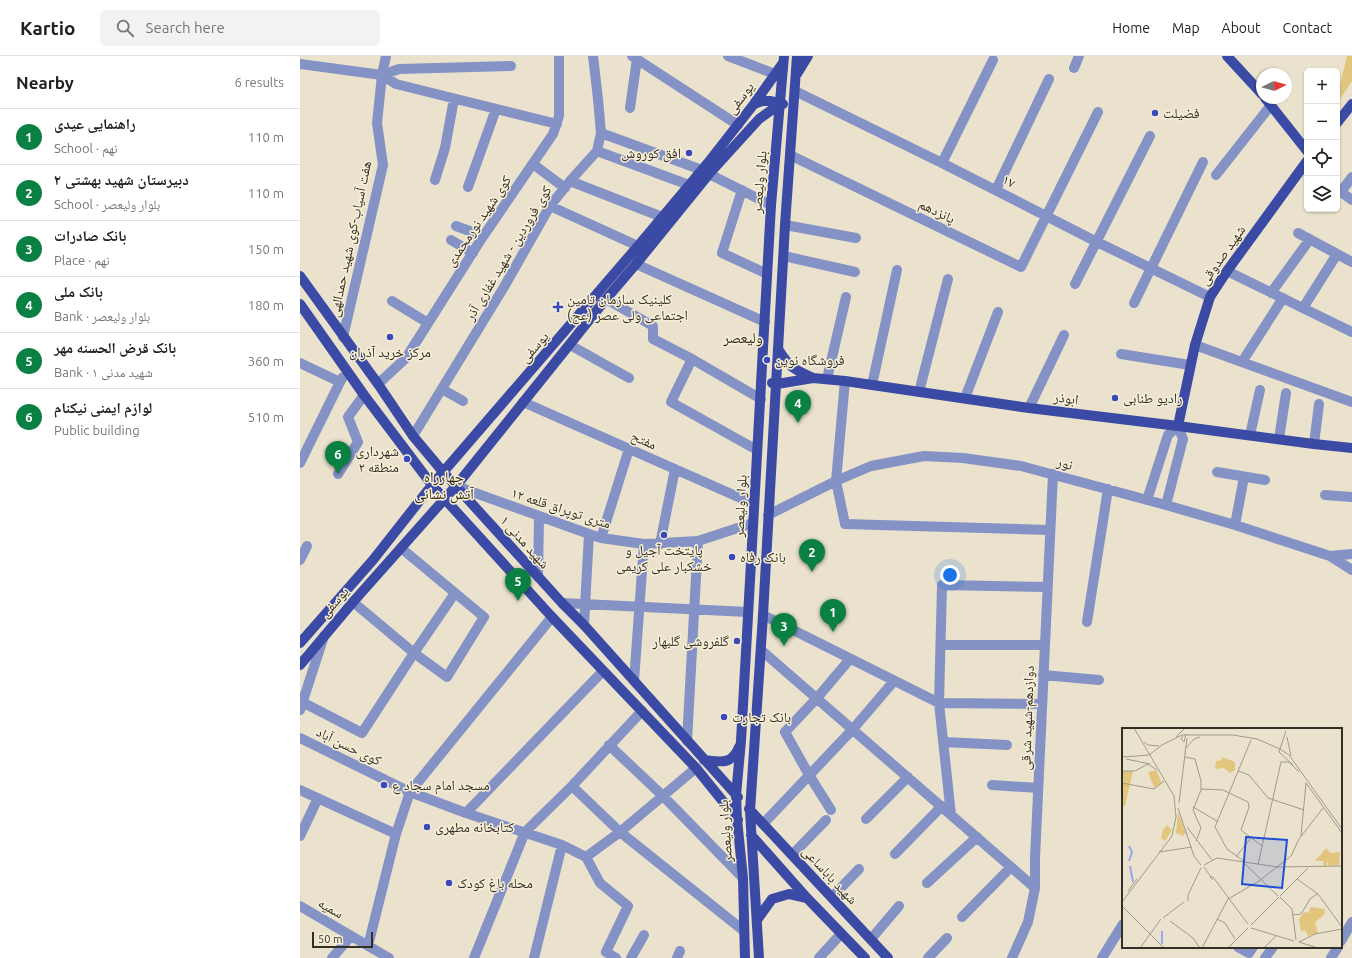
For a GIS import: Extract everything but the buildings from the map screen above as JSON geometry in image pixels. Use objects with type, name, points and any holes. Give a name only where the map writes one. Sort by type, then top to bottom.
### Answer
[{"type":"main road","name":"بلوار ولیعصر","points":[[759,958],[758,920],[750,811],[764,615],[768,515],[777,384],[785,225],[797,56]]},
{"type":"main road","points":[[796,76],[808,56]]},
{"type":"main road","points":[[1227,56],[1256,87]]},
{"type":"main road","name":"یوسفی","points":[[300,665],[352,602],[456,486],[606,299],[636,264],[706,172],[784,60]]},
{"type":"main road","name":"بلوار ولیعصر","points":[[745,958],[743,878],[736,795],[741,741],[771,205],[784,60]]},
{"type":"main road","points":[[754,104],[771,101],[780,104],[793,105]]},
{"type":"main road","name":"یوسفی","points":[[300,643],[372,560],[432,485],[560,338],[689,185],[706,172],[759,119],[780,104]]},
{"type":"main road","points":[[1270,104],[1304,147]]},
{"type":"main road","points":[[1340,119],[1352,104]]},
{"type":"main road","name":"شهید صدوقی","points":[[1178,426],[1195,344],[1210,297],[1226,271],[1304,165]]},
{"type":"main road","name":"شهید مدنی ۱","points":[[300,276],[378,384],[413,436],[444,473],[538,577],[584,625],[750,811]]},
{"type":"main road","points":[[300,304],[364,395],[432,485],[552,617],[696,768],[737,819],[807,898],[865,958]]},
{"type":"main road","points":[[560,338],[570,345]]},
{"type":"main road","points":[[778,349],[786,362],[793,369],[813,378]]},
{"type":"main road","points":[[347,370],[360,360]]},
{"type":"main road","name":"ابوذر","points":[[762,382],[777,384],[813,378],[845,381],[1029,408],[1352,448]]},
{"type":"main road","points":[[364,395],[378,384]]},
{"type":"main road","points":[[753,523],[768,515]]},
{"type":"main road","points":[[372,560],[382,569]]},
{"type":"main road","points":[[571,636],[584,625]]},
{"type":"main road","points":[[704,760],[718,762],[732,759],[741,741]]},
{"type":"main road","name":"شهید باباساعی","points":[[750,811],[888,958]]},
{"type":"main road","points":[[758,920],[772,899],[789,894],[807,898]]},
{"type":"street","name":"هفت آسیاب-کوی شهید حمدالهی","points":[[343,337],[383,165],[377,123],[382,74],[386,56]]},
{"type":"street","name":"کوی شهید نورمحمدی","points":[[378,384],[406,358],[483,236],[553,134],[559,116],[559,56]]},
{"type":"street","points":[[592,56],[601,132],[597,151],[689,185]]},
{"type":"street","points":[[728,56],[775,74]]},
{"type":"street","points":[[1074,68],[1079,56]]},
{"type":"street","points":[[630,108],[635,58],[738,124]]},
{"type":"street","points":[[942,163],[993,60]]},
{"type":"street","points":[[300,64],[382,74],[399,69],[511,66]]},
{"type":"street","points":[[382,74],[396,84],[557,124]]},
{"type":"street","points":[[996,190],[1049,79]]},
{"type":"street","name":"۱۷","points":[[795,91],[1210,297]]},
{"type":"street","points":[[435,180],[445,148],[454,99]]},
{"type":"street","points":[[1216,175],[1266,104]]},
{"type":"street","points":[[468,187],[496,110]]},
{"type":"street","points":[[1046,215],[1098,112]]},
{"type":"street","points":[[601,132],[706,172],[771,205]]},
{"type":"street","points":[[1075,284],[1150,136]]},
{"type":"street","name":"کوی فروردین - شهید غفاری آذر","points":[[413,436],[504,287],[550,206],[567,184],[597,151]]},
{"type":"street","name":"پانزدهم","points":[[790,155],[1020,267],[1046,215]]},
{"type":"street","points":[[1134,303],[1203,162]]},
{"type":"street","points":[[532,164],[567,184],[662,217]]},
{"type":"street","points":[[1340,189],[1352,177]]},
{"type":"street","points":[[742,190],[722,253],[767,274]]},
{"type":"street","points":[[1340,191],[1352,200]]},
{"type":"street","points":[[550,206],[638,246]]},
{"type":"street","points":[[785,225],[856,238]]},
{"type":"street","points":[[456,226],[483,236]]},
{"type":"street","points":[[1298,233],[1352,262]]},
{"type":"street","points":[[451,240],[473,252]]},
{"type":"street","points":[[1271,293],[1310,240]]},
{"type":"street","points":[[1303,308],[1337,254]]},
{"type":"street","points":[[784,256],[856,272]]},
{"type":"street","points":[[636,264],[765,322]]},
{"type":"street","points":[[872,385],[897,270]]},
{"type":"street","points":[[1226,271],[1352,332]]},
{"type":"street","points":[[919,392],[948,279]]},
{"type":"street","points":[[827,380],[846,297]]},
{"type":"street","points":[[1242,362],[1282,298]]},
{"type":"street","points":[[606,299],[654,326],[653,339],[692,359],[761,399]]},
{"type":"street","points":[[392,301],[428,323]]},
{"type":"street","points":[[965,398],[998,312]]},
{"type":"street","points":[[1029,408],[1064,335]]},
{"type":"street","points":[[1195,344],[1352,402]]},
{"type":"street","points":[[570,345],[629,378]]},
{"type":"street","points":[[1121,354],[1190,365]]},
{"type":"street","points":[[692,359],[671,402],[757,450]]},
{"type":"street","points":[[300,363],[340,382]]},
{"type":"street","points":[[300,463],[347,370]]},
{"type":"street","points":[[845,381],[836,481],[845,524],[1050,530]]},
{"type":"street","points":[[442,389],[463,401]]},
{"type":"street","points":[[1250,435],[1260,390]]},
{"type":"street","points":[[1279,439],[1286,393]]},
{"type":"street","points":[[338,474],[358,442],[348,417],[364,395]]},
{"type":"street","name":"مفتح","points":[[523,402],[754,504]]},
{"type":"street","points":[[1314,444],[1319,404]]},
{"type":"street","points":[[1147,500],[1168,435],[1178,426],[1183,439],[1166,505]]},
{"type":"street","points":[[601,538],[629,449]]},
{"type":"street","name":"نور","points":[[768,515],[836,481],[870,466],[924,456],[963,458],[1021,466],[1166,505],[1235,525],[1330,556],[1352,570]]},
{"type":"street","points":[[660,544],[675,469]]},
{"type":"street","points":[[1217,472],[1265,480]]},
{"type":"street","name":"دوازدهم-شهید شرقی","points":[[1012,958],[1028,922],[1035,888],[1044,645],[1053,474]]},
{"type":"street","points":[[1235,525],[1244,477]]},
{"type":"street","name":"۱۲ متری توپراق قلعه","points":[[456,486],[601,538],[644,544],[698,542],[753,523]]},
{"type":"street","points":[[1087,622],[1108,489]]},
{"type":"street","points":[[1325,495],[1352,497]]},
{"type":"street","points":[[538,577],[539,517]]},
{"type":"street","points":[[584,625],[589,534]]},
{"type":"street","points":[[687,741],[698,542]]},
{"type":"street","points":[[634,681],[644,544]]},
{"type":"street","points":[[300,560],[307,546]]},
{"type":"street","points":[[352,602],[414,653],[447,677],[484,617],[401,548]]},
{"type":"street","points":[[1330,556],[1352,554]]},
{"type":"street","points":[[951,815],[939,703],[942,585],[1047,587]]},
{"type":"street","points":[[324,635],[301,706],[362,733],[455,593]]},
{"type":"street","points":[[562,603],[748,612]]},
{"type":"street","points":[[764,615],[939,703],[1042,704]]},
{"type":"street","points":[[368,946],[396,834],[410,792],[552,617]]},
{"type":"street","points":[[941,645],[1044,645]]},
{"type":"street","points":[[761,650],[1035,888]]},
{"type":"street","points":[[831,810],[785,732],[818,698],[850,659]]},
{"type":"street","points":[[466,813],[603,671]]},
{"type":"street","points":[[1043,675],[1099,680]]},
{"type":"street","points":[[763,824],[853,730],[894,681]]},
{"type":"street","points":[[474,958],[525,832],[572,786],[642,711]]},
{"type":"street","name":"کوی حسن آباد","points":[[300,738],[410,792],[466,813],[562,845],[586,858]]},
{"type":"street","points":[[943,742],[1007,745]]},
{"type":"street","points":[[609,745],[743,878]]},
{"type":"street","points":[[616,958],[606,952],[628,906],[600,883],[586,858],[620,832],[696,768]]},
{"type":"street","points":[[866,819],[908,777]]},
{"type":"street","points":[[992,785],[1038,788]]},
{"type":"street","points":[[572,786],[620,832],[744,930]]},
{"type":"street","points":[[300,790],[396,834]]},
{"type":"street","points":[[300,836],[318,798]]},
{"type":"street","points":[[895,854],[942,806]]},
{"type":"street","points":[[792,855],[826,820]]},
{"type":"street","points":[[926,883],[977,837]]},
{"type":"street","points":[[534,958],[562,845]]},
{"type":"street","points":[[962,917],[1011,867]]},
{"type":"street","points":[[832,898],[859,869]]},
{"type":"street","name":"سمیه","points":[[300,906],[389,958]]},
{"type":"street","points":[[871,939],[899,906]]},
{"type":"street","points":[[1342,939],[1352,922]]},
{"type":"street","points":[[1102,958],[1122,926]]},
{"type":"street","points":[[819,958],[841,934]]},
{"type":"street","points":[[631,958],[644,935]]},
{"type":"street","points":[[332,958],[351,936]]},
{"type":"street","points":[[928,958],[947,938]]},
{"type":"street","points":[[1240,948],[1249,953],[1252,948]]},
{"type":"street","points":[[1265,958],[1272,948]]},
{"type":"street","points":[[1331,958],[1337,948]]},
{"type":"shaded area","points":[[1347,56],[1352,56],[1352,81],[1340,99],[1340,85]]},
{"type":"place","name":"فضیلت","points":[[1155,113]]},
{"type":"place","name":"افق کوروش","points":[[689,153]]},
{"type":"place","name":"کلینیک سازمان تامین اجتماعی ولی عصر (عج)","points":[[558,307]]},
{"type":"place","name":"مرکز خرید آذران","points":[[390,337]]},
{"type":"place","name":"فروشگاه نوین","points":[[767,360]]},
{"type":"place","name":"رادیو طنابی","points":[[1115,398]]},
{"type":"place","name":"بانک ملی","points":[[798,423]]},
{"type":"place","name":"شهرداری منطقه ۲","points":[[407,459]]},
{"type":"place","name":"لوازم ایمنی نیکنام","points":[[338,474]]},
{"type":"place","name":"پایتخت آجیل و خشکبار علی کریمی","points":[[664,535]]},
{"type":"place","name":"بانک رفاه","points":[[732,557]]},
{"type":"place","name":"دبیرستان شهید بهشتی ۲","points":[[812,572]]},
{"type":"place","name":"بانک قرض الحسنه مهر","points":[[518,601]]},
{"type":"place","name":"راهنمایی عیدی","points":[[833,632]]},
{"type":"place","name":"گلفروشی گلبهار","points":[[737,641]]},
{"type":"place","name":"بانک صادرات","points":[[784,646]]},
{"type":"place","name":"بانک تجارت","points":[[724,717]]},
{"type":"place","name":"مسجد امام سجاد ع","points":[[384,785]]},
{"type":"place","name":"کتابخانه مطهری","points":[[427,827]]},
{"type":"place","name":"محله باغ کودک","points":[[449,883]]},
{"type":"district","name":"ولیعصر","points":[[743,338]]},
{"type":"district","name":"چهارراه آتش نشانی","points":[[444,486]]}]
